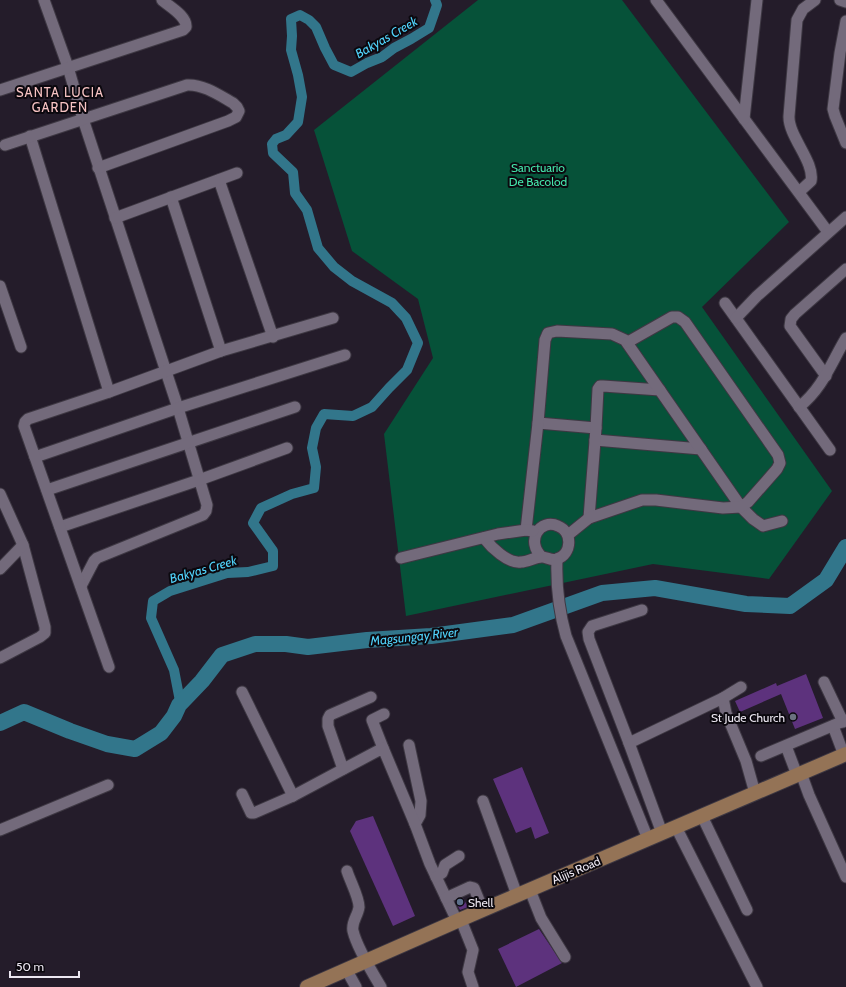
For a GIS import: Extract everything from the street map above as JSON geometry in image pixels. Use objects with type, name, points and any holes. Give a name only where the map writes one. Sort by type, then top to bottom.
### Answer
[{"type":"main road","name":"Alijis Road","points":[[308,987],[346,969],[845,754]]},
{"type":"street","points":[[44,0],[68,67],[98,168],[178,408],[207,505],[206,511],[203,515],[97,558],[81,586]]},
{"type":"street","points":[[0,90],[183,30],[186,27],[184,18],[162,0]]},
{"type":"street","points":[[657,0],[828,232]]},
{"type":"street","points":[[744,118],[757,0]]},
{"type":"street","points":[[799,192],[811,181],[811,173],[788,120],[797,20],[803,9],[815,0]]},
{"type":"street","points":[[840,0],[846,2]]},
{"type":"street","points":[[846,20],[833,109],[846,143]]},
{"type":"street","points":[[5,145],[179,86],[194,84],[203,87],[237,106],[239,111],[236,117],[228,121],[98,168]]},
{"type":"street","points":[[30,136],[109,392]]},
{"type":"street","points":[[115,218],[237,173]]},
{"type":"street","points":[[219,180],[272,337]]},
{"type":"street","points":[[171,197],[221,351]]},
{"type":"street","points":[[736,318],[757,296],[846,217]]},
{"type":"street","points":[[826,376],[790,326],[790,322],[795,314],[846,269]]},
{"type":"street","points":[[0,286],[21,347]]},
{"type":"street","points":[[726,303],[830,450]]},
{"type":"street","points":[[568,535],[589,518],[642,500],[656,500],[723,508],[741,507],[748,502],[777,469],[780,463],[778,455],[685,322],[678,317],[672,317],[628,342]]},
{"type":"street","points":[[109,667],[24,426],[25,422],[28,419],[166,372],[221,351],[333,318]]},
{"type":"street","points":[[526,530],[538,423],[545,340],[548,333],[557,331],[612,334],[621,337],[628,342],[741,507],[753,519],[763,526],[782,521]]},
{"type":"street","points":[[800,407],[819,388],[846,338]]},
{"type":"street","points":[[35,457],[178,408],[345,355]]},
{"type":"street","points":[[589,518],[598,389],[600,386],[660,390]]},
{"type":"street","points":[[47,490],[189,444],[294,407]]},
{"type":"street","points":[[538,423],[596,428]]},
{"type":"street","points":[[595,440],[701,449]]},
{"type":"street","points":[[60,528],[287,448]]},
{"type":"street","points":[[0,494],[23,545],[45,627],[45,633],[40,637],[0,658]]},
{"type":"street","points":[[550,524],[558,525],[564,529],[568,535],[570,542],[568,550],[563,556],[557,559],[549,560],[542,557],[537,552],[534,545],[534,538],[543,526],[550,524]]},
{"type":"street","points":[[401,558],[484,538],[526,530],[538,531]]},
{"type":"street","points":[[484,538],[494,550],[514,562],[519,563],[542,557]]},
{"type":"street","points":[[0,569],[23,545]]},
{"type":"street","points":[[557,559],[556,582],[566,636],[648,839]]},
{"type":"street","points":[[642,610],[592,626],[588,632],[589,639],[630,743],[662,833]]},
{"type":"street","points":[[824,682],[840,723],[845,754]]},
{"type":"street","points":[[630,743],[723,698],[741,687]]},
{"type":"street","points":[[242,692],[293,796]]},
{"type":"street","points":[[343,769],[328,726],[328,719],[330,715],[371,697]]},
{"type":"street","points":[[723,698],[726,712],[733,732],[740,745],[755,793]]},
{"type":"street","points":[[384,714],[372,720],[416,824],[430,864],[473,950],[468,972],[473,987]]},
{"type":"street","points":[[761,756],[840,723]]},
{"type":"street","points":[[409,745],[421,802],[420,815],[416,824]]},
{"type":"street","points":[[786,746],[846,877]]},
{"type":"street","points":[[242,794],[249,810],[251,813],[254,813],[293,796],[383,748]]},
{"type":"street","points":[[0,830],[108,785]]},
{"type":"street","points":[[483,801],[524,892],[565,957]]},
{"type":"street","points":[[702,816],[747,910]]},
{"type":"street","points":[[676,827],[757,987]]},
{"type":"street","points":[[436,877],[442,873],[446,865],[459,856]]},
{"type":"street","points":[[347,872],[359,907],[353,923],[353,931],[366,961],[381,987]]},
{"type":"street","points":[[446,898],[470,887],[474,888],[483,910]]},
{"type":"street","points":[[346,969],[356,987]]},
{"type":"green space","name":"Sanctuario De Bacolod","points":[[478,0],[622,0],[789,222],[702,307],[832,491],[769,579],[653,564],[406,616],[384,434],[433,358],[418,299],[352,251],[314,130]]},
{"type":"building","points":[[806,674],[823,718],[795,729],[781,694],[740,712],[735,701],[776,683],[777,686]]},
{"type":"building","points":[[522,767],[549,833],[535,839],[531,827],[516,833],[493,779]]},
{"type":"building","points":[[373,816],[415,916],[393,926],[350,831],[356,821]]},
{"type":"building","points":[[463,898],[468,907],[460,910],[455,901]]},
{"type":"building","points":[[539,929],[562,963],[516,987],[498,949]]},
{"type":"waterway","name":"Bakyas Creek","points":[[179,705],[180,701],[174,670],[151,618],[153,601],[170,591],[227,573],[248,572],[273,566],[273,551],[253,523],[261,508],[292,494],[314,488],[316,467],[312,448],[316,428],[324,414],[353,416],[372,407],[407,370],[418,343],[406,318],[392,303],[352,281],[334,267],[318,248],[307,210],[295,193],[293,172],[273,153],[272,144],[276,139],[286,135],[298,122],[302,97],[291,50],[291,19],[300,15],[309,20],[316,27],[334,65],[351,72],[382,57],[394,48],[429,28],[437,5],[435,0]]},
{"type":"waterway","name":"Magsungay River","points":[[0,723],[24,712],[107,744],[135,749],[161,733],[174,716],[179,705],[202,681],[222,655],[255,644],[286,644],[308,647],[367,640],[431,636],[513,625],[602,593],[655,588],[746,604],[790,606],[826,580],[846,547]]},
{"type":"place","name":"St Jude Church","points":[[793,717]]},
{"type":"place","name":"Shell","points":[[460,902]]},
{"type":"district","name":"SANTA LUCIA GARDEN","points":[[60,100]]}]
